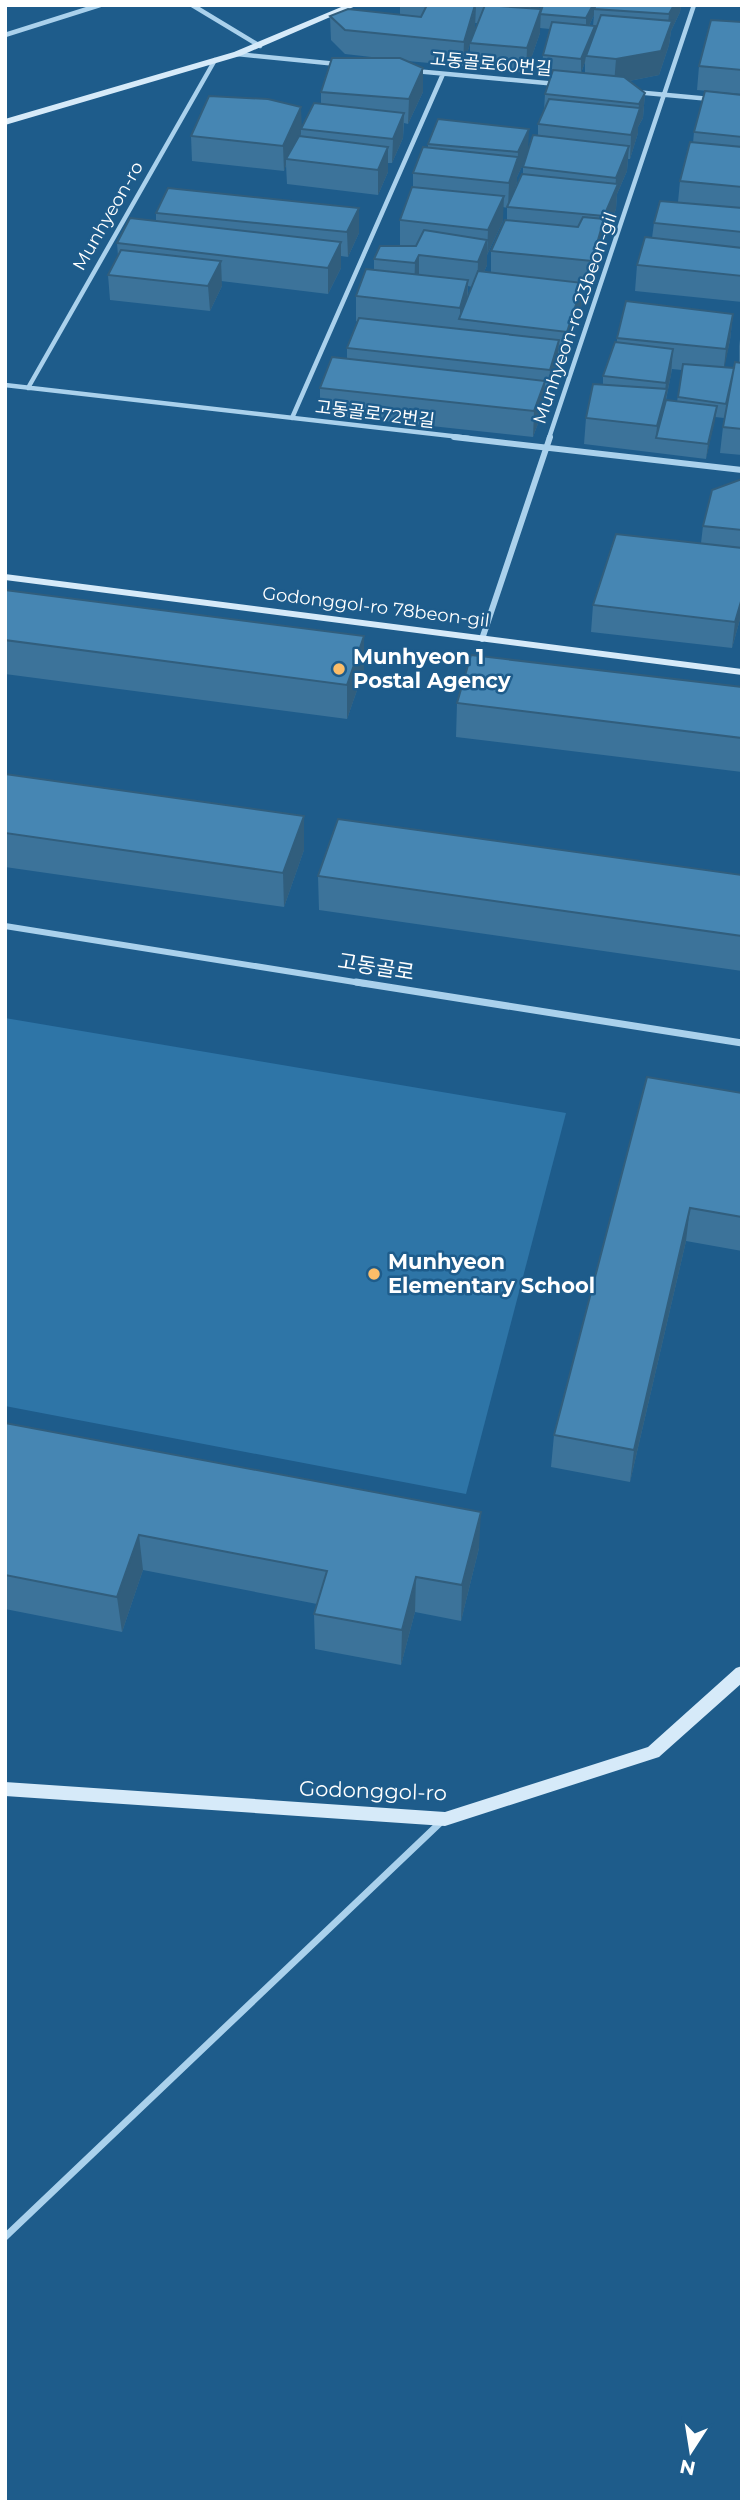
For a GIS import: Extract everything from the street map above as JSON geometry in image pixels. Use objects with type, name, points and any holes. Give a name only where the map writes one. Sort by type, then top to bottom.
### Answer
[{"type":"street","points":[[5,35],[100,5]]},
{"type":"street","points":[[192,5],[260,46]]},
{"type":"street","points":[[5,122],[237,54],[354,5]]},
{"type":"street","name":"Munhyeon-ro 23beon-gil","points":[[482,639],[694,5]]},
{"type":"street","points":[[237,54],[347,65]]},
{"type":"street","name":"Munhyeon-ro","points":[[28,388],[215,60]]},
{"type":"street","name":"고동골로60번길","points":[[402,70],[568,85]]},
{"type":"street","points":[[292,418],[443,74]]},
{"type":"street","points":[[623,91],[716,99]]},
{"type":"street","name":"고동골로72번길","points":[[5,385],[742,470]]},
{"type":"street","name":"Godonggol-ro 78beon-gil","points":[[5,577],[742,672]]},
{"type":"street","name":"고동골로","points":[[5,926],[742,1043]]},
{"type":"street","name":"Godonggol-ro","points":[[5,1789],[444,1819],[653,1752],[742,1673]]},
{"type":"lane","points":[[5,2237],[444,1819]]},
{"type":"shaded area","points":[[5,1018],[566,1113],[466,1494],[5,1406]]},
{"type":"building","points":[[427,5],[475,5],[464,42],[345,30],[330,16],[348,9],[421,17]]},
{"type":"building","points":[[485,5],[541,9],[527,48],[470,43]]},
{"type":"building","points":[[543,5],[593,5],[586,18],[540,14]]},
{"type":"building","points":[[596,5],[674,5],[669,14],[594,9]]},
{"type":"building","points":[[601,15],[672,21],[661,51],[616,59],[586,56]]},
{"type":"building","points":[[711,20],[742,22],[742,70],[699,66]]},
{"type":"building","points":[[552,22],[595,26],[581,59],[543,55]]},
{"type":"building","points":[[332,58],[400,58],[423,68],[409,99],[321,92]]},
{"type":"building","points":[[553,70],[624,77],[645,93],[639,104],[545,94]]},
{"type":"building","points":[[705,91],[742,95],[742,137],[694,132]]},
{"type":"building","points":[[209,96],[268,99],[301,107],[283,146],[191,136]]},
{"type":"building","points":[[549,99],[640,108],[631,135],[538,124]]},
{"type":"building","points":[[314,103],[404,113],[393,139],[301,129]]},
{"type":"building","points":[[438,119],[529,129],[518,152],[428,144]]},
{"type":"building","points":[[533,135],[629,146],[616,178],[523,167]]},
{"type":"building","points":[[299,136],[388,147],[378,170],[286,159]]},
{"type":"building","points":[[690,142],[742,147],[742,187],[680,181]]},
{"type":"building","points":[[423,147],[518,157],[509,183],[413,173]]},
{"type":"building","points":[[522,174],[618,184],[604,216],[507,207]]},
{"type":"building","points":[[412,187],[504,196],[488,230],[400,220]]},
{"type":"building","points":[[168,188],[359,208],[347,232],[156,213]]},
{"type":"building","points":[[660,201],[742,208],[742,232],[654,223]]},
{"type":"building","points":[[583,217],[604,219],[592,261],[491,251],[505,220],[578,227]]},
{"type":"building","points":[[130,218],[341,242],[328,268],[117,243]]},
{"type":"building","points":[[424,230],[487,240],[478,262],[419,255],[415,263],[374,259],[380,246],[416,246]]},
{"type":"building","points":[[645,237],[742,248],[742,276],[637,265]]},
{"type":"building","points":[[121,250],[221,261],[208,286],[108,275]]},
{"type":"building","points":[[366,269],[468,280],[460,308],[356,296]]},
{"type":"building","points":[[478,271],[583,283],[567,332],[459,319]]},
{"type":"building","points":[[626,301],[733,314],[726,349],[617,338]]},
{"type":"building","points":[[359,318],[559,340],[550,370],[347,348]]},
{"type":"building","points":[[615,342],[673,349],[666,383],[603,376]]},
{"type":"building","points":[[332,357],[545,381],[534,411],[320,388]]},
{"type":"building","points":[[735,362],[742,363],[742,429],[723,427]]},
{"type":"building","points":[[683,364],[734,368],[726,404],[678,397]]},
{"type":"building","points":[[593,384],[667,389],[657,426],[586,418]]},
{"type":"building","points":[[666,400],[717,406],[708,444],[656,438]]},
{"type":"building","points":[[742,479],[742,530],[703,526],[712,490]]},
{"type":"building","points":[[616,534],[742,548],[742,598],[735,622],[593,605]]},
{"type":"building","points":[[5,590],[364,636],[347,685],[5,640]]},
{"type":"building","points":[[471,655],[742,687],[742,738],[457,703]]},
{"type":"building","points":[[5,774],[304,816],[283,873],[5,833]]},
{"type":"building","points":[[338,819],[742,875],[742,936],[318,876]]},
{"type":"building","points":[[647,1077],[742,1093],[742,1217],[690,1208],[634,1450],[554,1435]]},
{"type":"building","points":[[5,1423],[481,1512],[462,1585],[416,1577],[402,1630],[314,1614],[327,1571],[139,1535],[117,1597],[5,1575]]},
{"type":"place","name":"Munhyeon 1 Postal Agency","points":[[339,669]]},
{"type":"place","name":"Munhyeon Elementary School","points":[[374,1274]]}]
